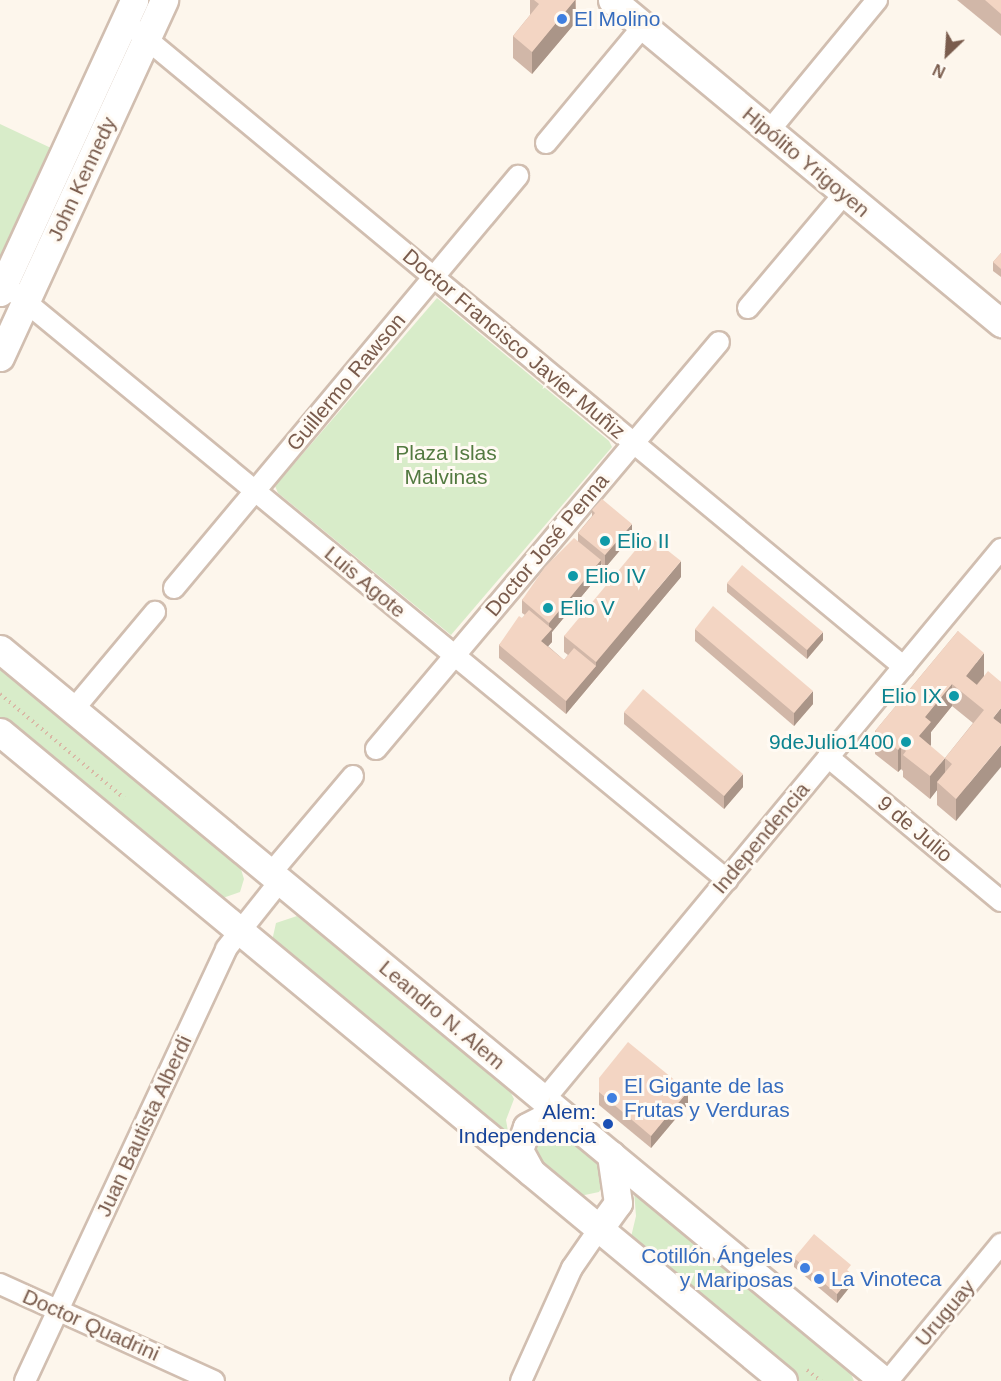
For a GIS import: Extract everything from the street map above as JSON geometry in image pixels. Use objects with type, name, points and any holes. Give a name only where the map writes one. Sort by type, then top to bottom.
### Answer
[{"type":"main road","name":"John Kennedy","points":[[0,357],[164,0]]},
{"type":"main road","name":"Hipólito Yrigoyen","points":[[612,0],[1001,323]]},
{"type":"main road","name":"John Kennedy","points":[[2,288],[129,11]]},
{"type":"main road","name":"Leandro N. Alem","points":[[0,649],[884,1381]]},
{"type":"main road","points":[[0,732],[783,1381]]},
{"type":"main road","points":[[531,1173],[519,1150],[527,1127],[549,1116],[573,1123]]},
{"type":"main road","points":[[599,1229],[618,1203],[611,1155]]},
{"type":"street","points":[[769,131],[877,0]]},
{"type":"street","name":"Doctor Francisco Javier Muñiz","points":[[129,11],[146,39],[904,667]]},
{"type":"street","points":[[546,143],[643,26]]},
{"type":"street","name":"Guillermo Rawson","points":[[174,588],[518,176]]},
{"type":"street","points":[[748,308],[844,193]]},
{"type":"street","name":"Luis Agote","points":[[2,288],[26,301],[727,880]]},
{"type":"street","name":"Doctor José Penna","points":[[376,749],[719,342]]},
{"type":"street","name":"Independencia","points":[[544,1100],[1001,549]]},
{"type":"street","points":[[73,710],[155,612]]},
{"type":"street","name":"9 de Julio","points":[[828,757],[1001,901]]},
{"type":"street","points":[[275,877],[353,776]]},
{"type":"street","name":"Juan Bautista Alberdi","points":[[26,1381],[226,949],[275,877]]},
{"type":"street","points":[[521,1381],[572,1268],[599,1229]]},
{"type":"street","name":"Uruguay","points":[[888,1381],[1001,1244]]},
{"type":"street","name":"Doctor Quadrini","points":[[0,1284],[214,1381]]},
{"type":"green space","points":[[0,124],[51,148],[0,259]]},
{"type":"green space","name":"Plaza Islas Malvinas","points":[[437,298],[609,441],[612,447],[451,635],[278,493],[275,486]]},
{"type":"green space","points":[[0,664],[240,866],[244,879],[240,892],[220,899],[0,720]]},
{"type":"green space","points":[[297,916],[509,1089],[514,1099],[506,1120],[509,1137],[272,941],[276,923]]},
{"type":"green space","points":[[550,1131],[566,1136],[602,1167],[604,1183],[599,1192],[580,1196],[542,1165],[535,1145]]},
{"type":"green space","points":[[634,1191],[849,1369],[854,1381],[799,1381],[636,1245],[631,1237],[636,1216]]},
{"type":"building","points":[[534,0],[575,0],[532,52],[513,36],[539,4]]},
{"type":"building","points":[[985,0],[1001,0],[1001,14]]},
{"type":"building","points":[[1001,253],[1001,269],[993,262]]},
{"type":"building","name":"Elio II","points":[[602,499],[632,524],[605,555],[578,533],[595,513],[592,510]]},
{"type":"building","points":[[648,535],[681,561],[596,662],[564,636]]},
{"type":"building","points":[[574,538],[601,560],[549,623],[522,600],[545,567]]},
{"type":"building","points":[[742,565],[823,632],[807,650],[727,583]]},
{"type":"building","points":[[713,606],[813,691],[794,713],[695,629]]},
{"type":"building","points":[[529,610],[552,629],[541,641],[564,660],[574,648],[596,666],[566,701],[499,645],[519,616],[522,618]]},
{"type":"building","points":[[958,631],[984,653],[966,676],[977,685],[988,671],[1001,682],[1001,708],[993,718],[1001,724],[1001,745],[956,799],[937,782],[952,764],[945,758],[930,776],[903,755],[906,751],[901,746],[898,750],[875,731]],"holes":[[[952,684],[984,710],[945,758],[919,736],[931,722],[925,717]]]},
{"type":"building","points":[[643,689],[743,774],[724,796],[624,712]]},
{"type":"building","points":[[628,1042],[688,1091],[651,1136],[599,1092],[599,1078]]},
{"type":"building","points":[[814,1234],[851,1265],[847,1270],[853,1275],[837,1294],[794,1258]]},
{"type":"place","name":"El Molino","points":[[562,19]]},
{"type":"place","name":"Elio II","points":[[605,541]]},
{"type":"place","name":"Elio IV","points":[[573,576]]},
{"type":"place","name":"Elio V","points":[[548,608]]},
{"type":"place","name":"Elio IX","points":[[954,696]]},
{"type":"place","name":"9deJulio1400","points":[[906,742]]},
{"type":"place","name":"El Gigante de las Frutas y Verduras","points":[[612,1098]]},
{"type":"place","name":"Alem: Independencia","points":[[608,1124]]},
{"type":"place","name":"Cotillón Ángeles y Mariposas","points":[[805,1268]]},
{"type":"place","name":"La Vinoteca","points":[[819,1279]]}]
